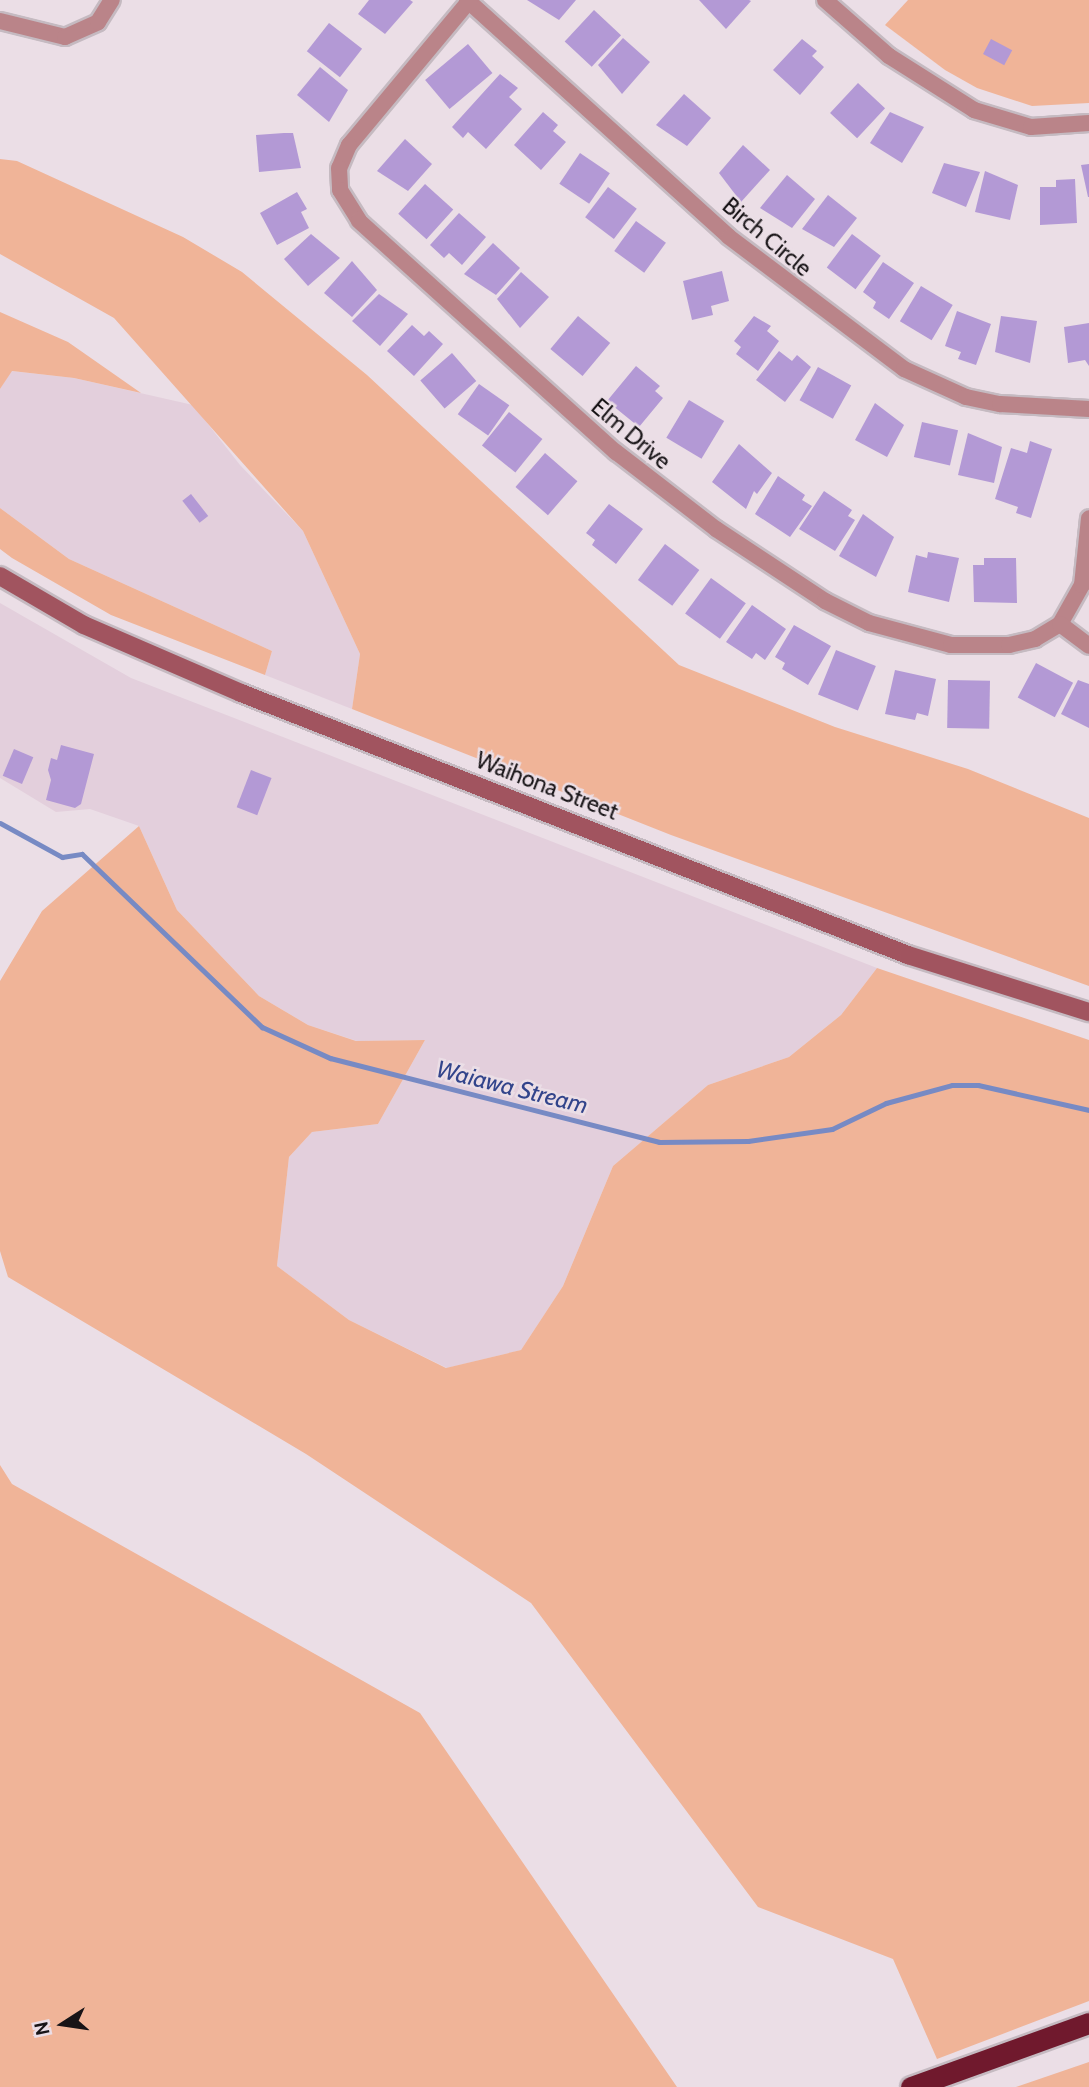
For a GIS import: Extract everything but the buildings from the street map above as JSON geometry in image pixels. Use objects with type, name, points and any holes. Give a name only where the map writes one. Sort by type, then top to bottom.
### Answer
[{"type":"highway","points":[[911,2087],[1084,2025]]},
{"type":"street","points":[[0,21],[65,37],[98,22],[112,0]]},
{"type":"street","name":"Birch Circle","points":[[469,0],[729,237],[904,369],[939,387],[989,402],[1089,409]]},
{"type":"street","name":"Elm Drive","points":[[469,0],[342,158],[340,190],[359,221],[636,468],[716,529],[825,601],[869,624],[951,645],[1023,642],[1060,624]]},
{"type":"street","points":[[825,0],[889,56],[974,110],[1031,127],[1089,123]]},
{"type":"street","points":[[1089,518],[1082,585],[1060,624],[1089,646]]},
{"type":"street","name":"Waihona Street","points":[[0,576],[84,625],[170,664],[908,955],[1089,1012]]},
{"type":"shaded area","points":[[908,0],[1089,0],[1089,103],[1032,106],[977,88],[945,70],[885,25]]},
{"type":"shaded area","points":[[0,159],[17,161],[183,237],[242,272],[367,375],[679,665],[835,727],[968,769],[1089,818],[1089,986],[671,835],[352,709],[360,654],[303,531],[114,318],[0,254]]},
{"type":"shaded area","points":[[0,312],[68,342],[141,393],[74,378],[12,371],[0,389]]},
{"type":"shaded area","points":[[11,371],[74,378],[193,405],[240,465],[303,531],[360,654],[352,709],[265,675],[272,651],[69,559],[0,508],[0,389]]},
{"type":"shaded area","points":[[0,508],[69,559],[272,651],[265,675],[111,615],[12,558],[0,549]]},
{"type":"shaded area","points":[[0,603],[131,678],[877,968],[841,1015],[789,1057],[708,1085],[613,1166],[563,1286],[521,1350],[447,1368],[349,1320],[277,1266],[289,1157],[312,1132],[378,1124],[425,1040],[357,1041],[308,1025],[259,996],[177,910],[139,826],[90,809],[56,812],[0,778]]},
{"type":"shaded area","points":[[139,826],[177,910],[259,996],[308,1025],[356,1041],[425,1040],[378,1124],[312,1132],[289,1157],[277,1266],[349,1320],[446,1368],[521,1350],[563,1286],[613,1166],[708,1085],[789,1057],[841,1015],[877,968],[1089,1040],[1089,2001],[937,2059],[893,1959],[758,1907],[531,1603],[306,1454],[8,1277],[0,1251],[0,981],[42,911]]},
{"type":"shaded area","points":[[0,1465],[12,1484],[420,1713],[677,2087],[0,2087]]},
{"type":"shaded area","points":[[1089,2062],[1089,2087],[1016,2087]]},
{"type":"waterway","name":"Waiawa Stream","points":[[0,823],[62,857],[82,854],[262,1027],[330,1058],[659,1142],[748,1141],[832,1129],[886,1103],[952,1085],[978,1085],[1089,1110]]}]
